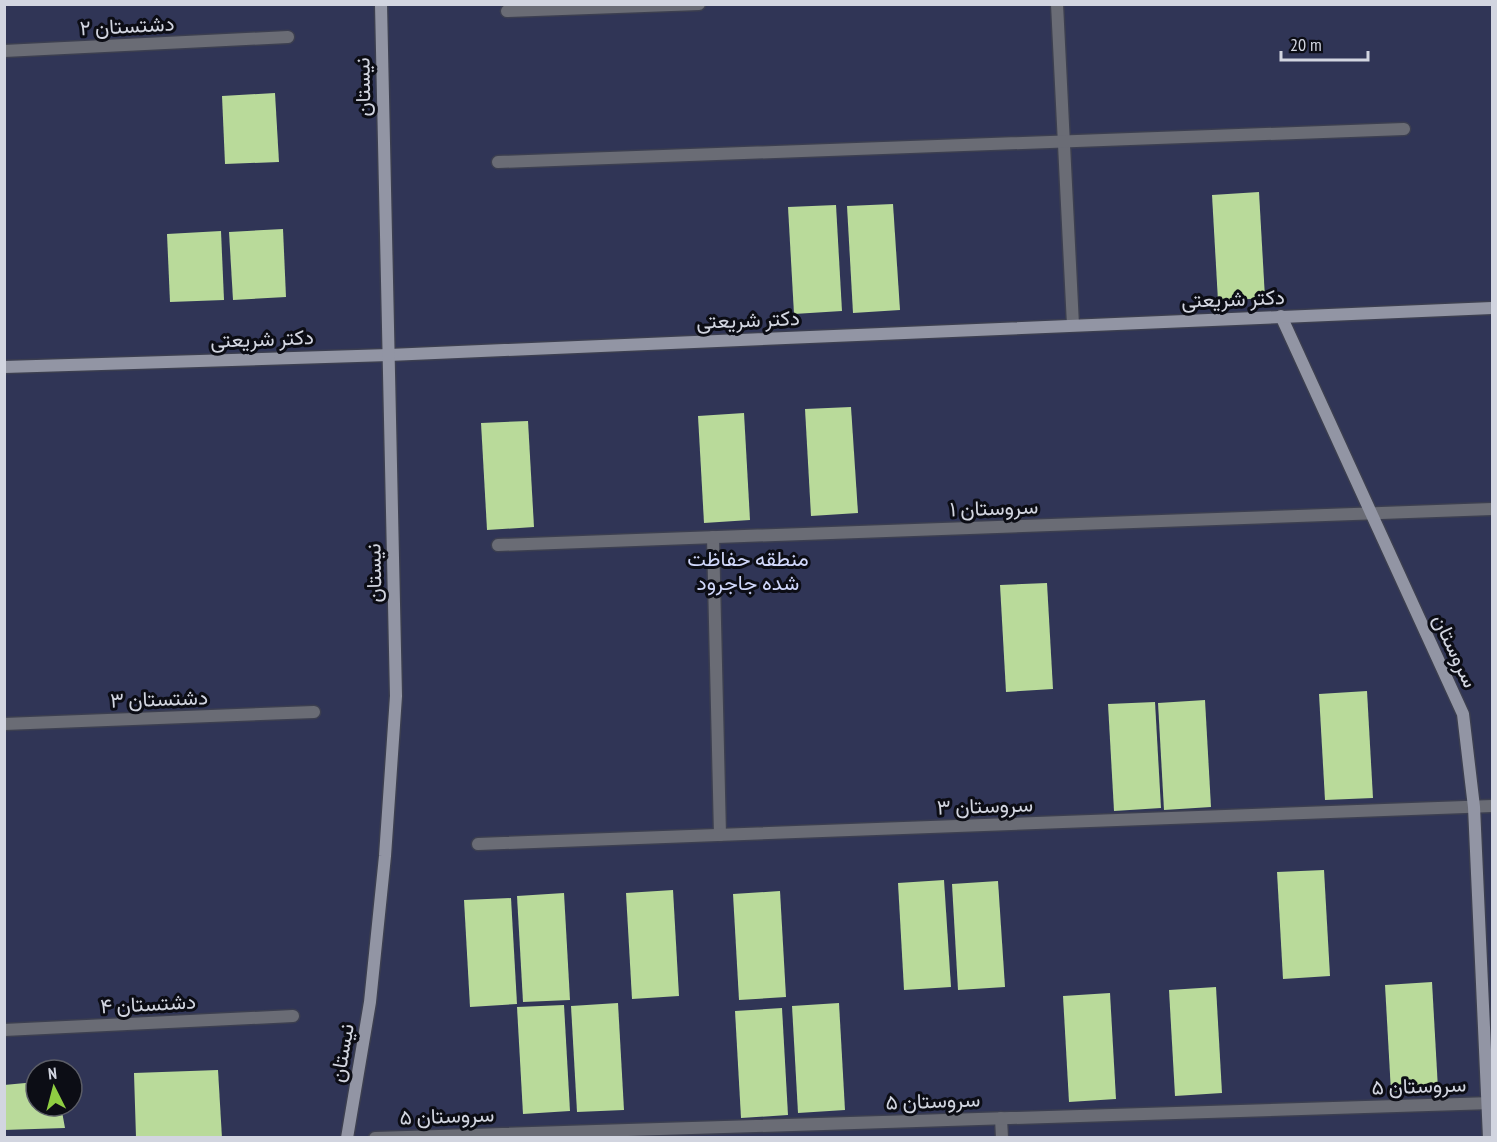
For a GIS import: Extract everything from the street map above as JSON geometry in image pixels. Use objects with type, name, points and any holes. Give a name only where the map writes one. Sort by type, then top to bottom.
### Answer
[{"type":"street","name":"نیستان","points":[[347,1137],[370,1002],[385,856],[396,696],[381,4]]},
{"type":"street","points":[[507,11],[699,4]]},
{"type":"street","points":[[1057,4],[1073,325]]},
{"type":"street","name":"دشتستان ۲","points":[[4,51],[288,37]]},
{"type":"street","points":[[498,162],[1404,129]]},
{"type":"street","name":"دکتر شریعتی","points":[[4,367],[388,355],[1492,308]]},
{"type":"street","name":"سروستان","points":[[1281,316],[1463,714],[1474,807],[1490,1103],[1489,1137]]},
{"type":"street","name":"سروستان ۱","points":[[498,545],[1492,509]]},
{"type":"street","points":[[713,537],[720,835]]},
{"type":"street","name":"دشتستان ۳","points":[[4,724],[314,712]]},
{"type":"street","name":"سروستان ۳","points":[[478,844],[1492,806]]},
{"type":"street","name":"دشتستان ۴","points":[[4,1030],[293,1016]]},
{"type":"street","name":"سروستان ۵","points":[[375,1137],[1490,1103]]},
{"type":"street","points":[[1000,1118],[1002,1137]]},
{"type":"green space","name":"منطقه حفاظت شده جاجرود","points":[[5,5],[1492,5],[1492,1137],[5,1138]]},
{"type":"building","points":[[275,93],[279,162],[225,164],[222,96]]},
{"type":"building","points":[[1259,192],[1265,298],[1218,301],[1212,195]]},
{"type":"building","points":[[893,204],[900,310],[853,313],[847,206]]},
{"type":"building","points":[[836,205],[842,311],[794,314],[788,207]]},
{"type":"building","points":[[283,229],[286,297],[233,300],[229,232]]},
{"type":"building","points":[[221,231],[224,300],[170,302],[167,234]]},
{"type":"building","points":[[851,407],[858,513],[811,516],[805,409]]},
{"type":"building","points":[[744,413],[750,520],[704,523],[698,416]]},
{"type":"building","points":[[528,421],[534,527],[487,530],[481,423]]},
{"type":"building","points":[[1047,583],[1053,689],[1006,692],[1000,585]]},
{"type":"building","points":[[1367,691],[1373,798],[1325,800],[1319,694]]},
{"type":"building","points":[[1205,700],[1211,807],[1164,810],[1158,703]]},
{"type":"building","points":[[1155,702],[1161,808],[1114,811],[1108,704]]},
{"type":"building","points":[[1324,870],[1330,976],[1283,979],[1277,872]]},
{"type":"building","points":[[944,880],[951,987],[904,990],[898,883]]},
{"type":"building","points":[[998,881],[1005,987],[958,990],[952,884]]},
{"type":"building","points":[[673,890],[679,996],[632,999],[626,893]]},
{"type":"building","points":[[780,891],[786,997],[739,1000],[733,894]]},
{"type":"building","points":[[564,893],[570,1000],[523,1002],[517,896]]},
{"type":"building","points":[[511,898],[517,1004],[470,1007],[464,900]]},
{"type":"building","points":[[1432,982],[1438,1089],[1391,1092],[1385,985]]},
{"type":"building","points":[[1216,987],[1222,1093],[1175,1096],[1169,990]]},
{"type":"building","points":[[1110,993],[1116,1099],[1069,1102],[1063,996]]},
{"type":"building","points":[[618,1003],[624,1110],[577,1112],[571,1006]]},
{"type":"building","points":[[839,1003],[845,1110],[798,1113],[792,1006]]},
{"type":"building","points":[[564,1005],[570,1111],[523,1114],[517,1007]]},
{"type":"building","points":[[782,1008],[788,1115],[741,1118],[735,1011]]},
{"type":"building","points":[[218,1070],[222,1138],[136,1138],[134,1073]]},
{"type":"building","points":[[24,1083],[24,1118],[63,1118],[65,1128],[4,1130],[4,1085]]}]
